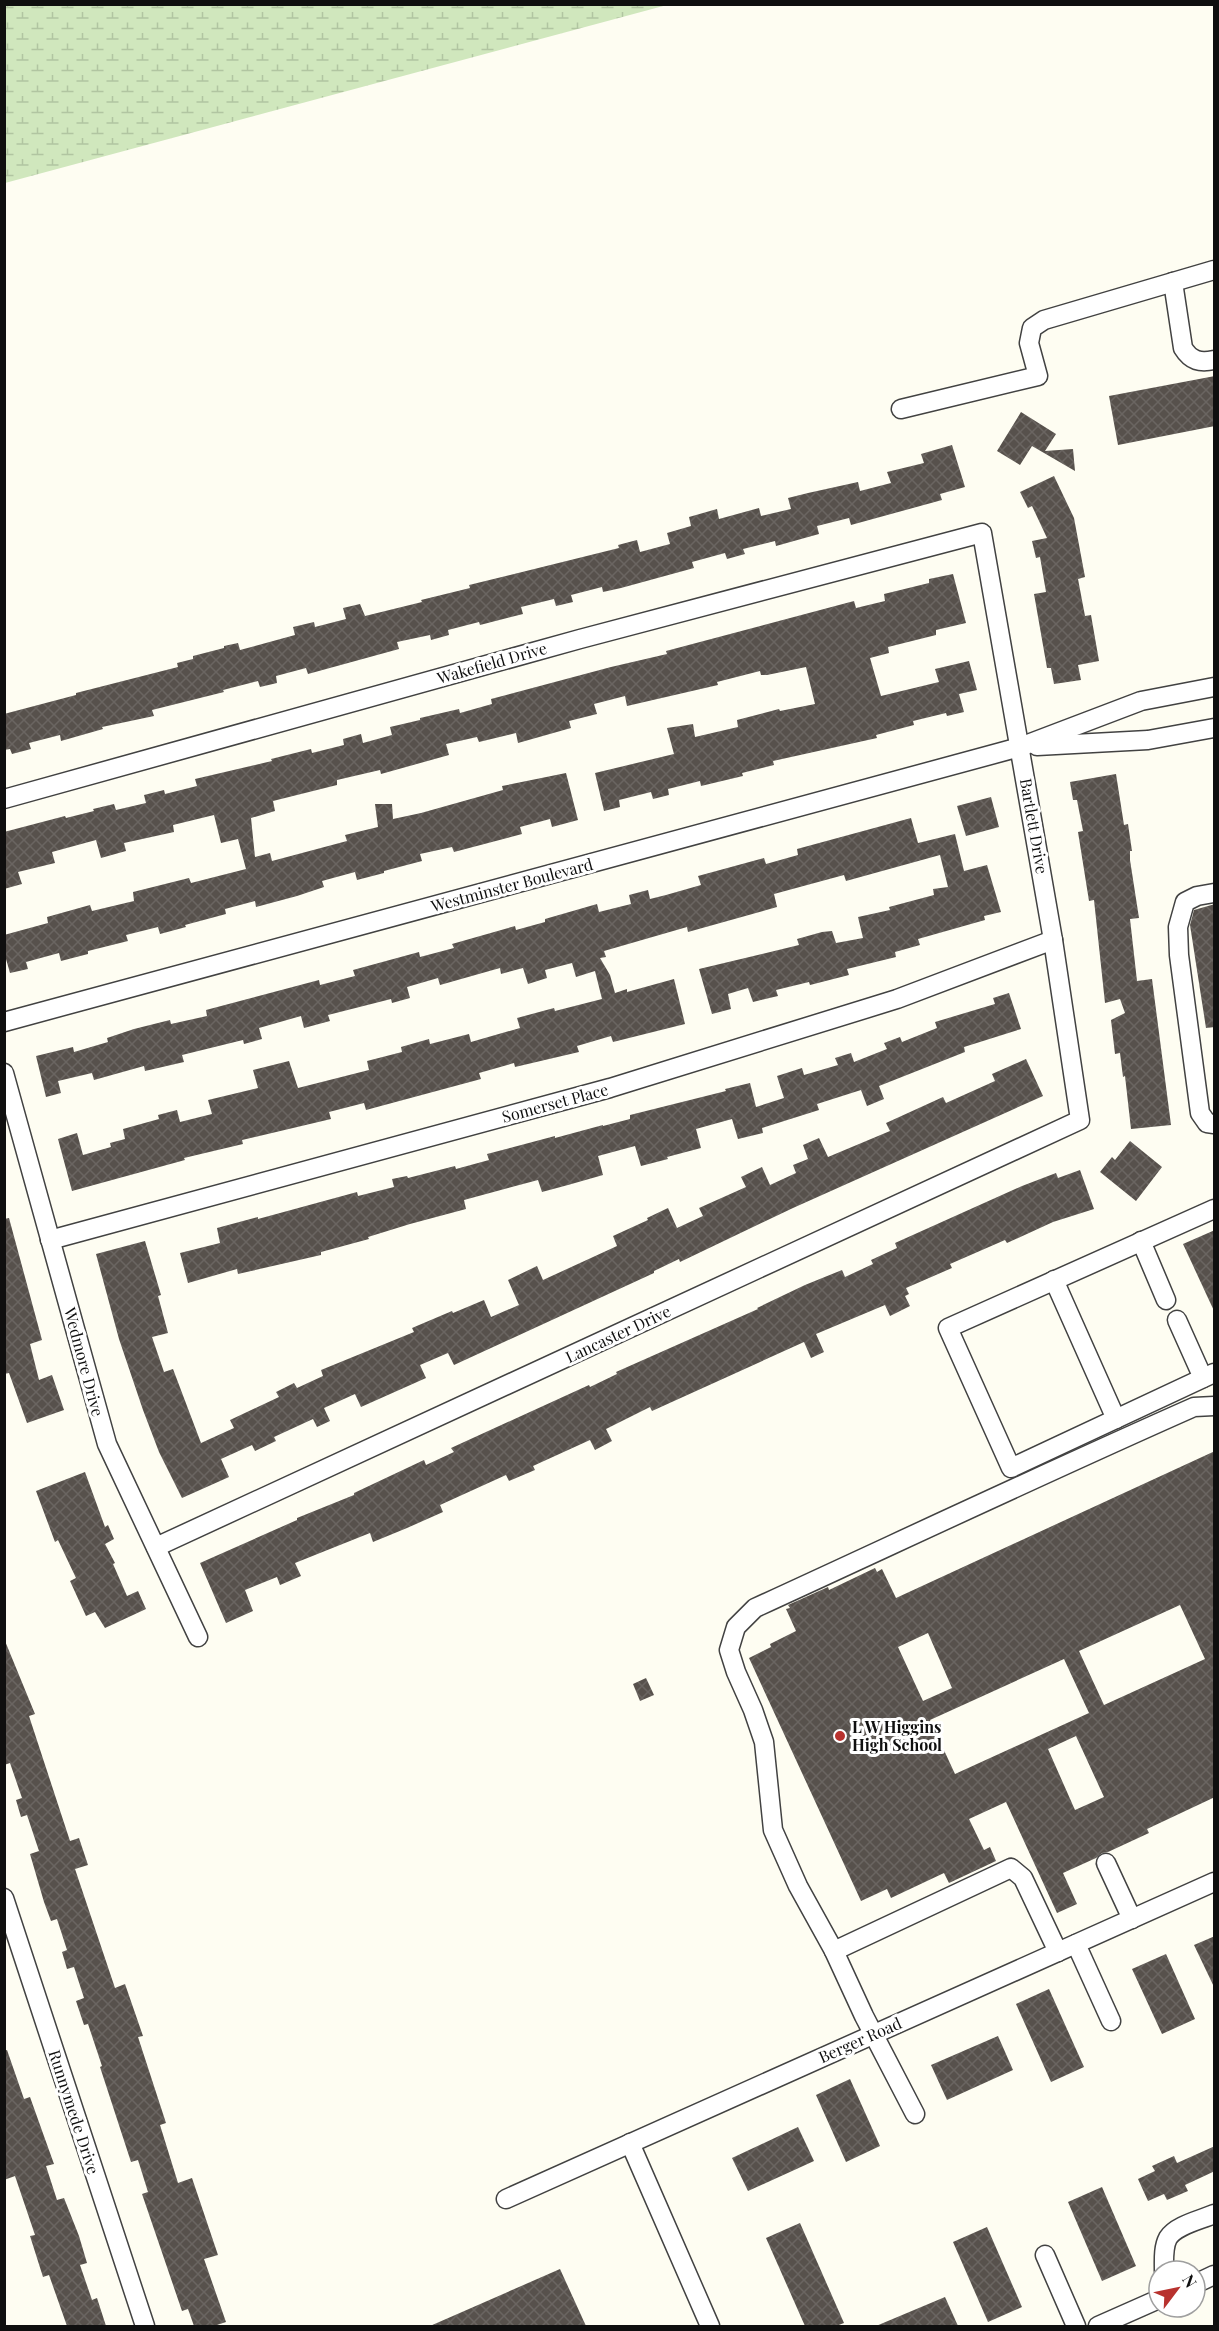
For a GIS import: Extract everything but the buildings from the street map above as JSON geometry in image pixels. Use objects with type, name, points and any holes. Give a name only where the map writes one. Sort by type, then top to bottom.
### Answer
[{"type":"street","points":[[901,409],[1038,376],[1029,343],[1032,328],[1044,320],[1215,270]]},
{"type":"street","points":[[1173,282],[1183,348],[1187,355],[1201,362],[1215,360]]},
{"type":"street","name":"Bartlett Drive","points":[[982,533],[1053,940],[1080,1120]]},
{"type":"street","name":"Wakefield Drive","points":[[4,799],[580,639],[982,533]]},
{"type":"street","name":"Westminster Boulevard","points":[[4,1022],[1020,747],[1141,701],[1215,687]]},
{"type":"street","name":"Westminster Boulevard","points":[[1020,747],[1148,741],[1215,728]]},
{"type":"street","points":[[1215,893],[1197,896],[1185,902],[1178,927],[1179,955],[1200,1113],[1207,1123],[1215,1125]]},
{"type":"street","name":"Somerset Place","points":[[50,1239],[610,1088],[897,999],[1053,940]]},
{"type":"street","name":"Wedmore Drive","points":[[4,1073],[107,1444],[198,1637]]},
{"type":"street","name":"Lancaster Drive","points":[[156,1547],[1080,1120]]},
{"type":"street","points":[[1177,1320],[1209,1376],[1011,1468],[948,1328],[1215,1209]]},
{"type":"street","points":[[1141,1241],[1166,1300]]},
{"type":"street","points":[[1054,1280],[1116,1419]]},
{"type":"street","points":[[915,2114],[864,2016],[834,1951],[798,1886],[773,1830],[764,1742],[753,1710],[735,1672],[729,1650],[736,1627],[755,1608],[977,1507],[1046,1473],[1194,1407],[1215,1406]]},
{"type":"street","points":[[1106,1863],[1132,1919]]},
{"type":"street","points":[[834,1951],[1011,1868],[1023,1878],[1058,1952]]},
{"type":"street","name":"Berger Road","points":[[506,2199],[1215,1882]]},
{"type":"street","name":"Runnymede Drive","points":[[4,1898],[145,2326]]},
{"type":"street","points":[[1076,1944],[1111,2021]]},
{"type":"street","points":[[630,2143],[710,2326]]},
{"type":"street","points":[[1165,2259],[1168,2238],[1176,2230],[1215,2214]]},
{"type":"street","points":[[1045,2255],[1076,2326]]},
{"type":"street","points":[[1098,2326],[1147,2304]]},
{"type":"green space","points":[[5,4],[667,4],[667,5],[5,183]]},
{"type":"place","name":"L W Higgins High School","points":[[840,1736]]}]
